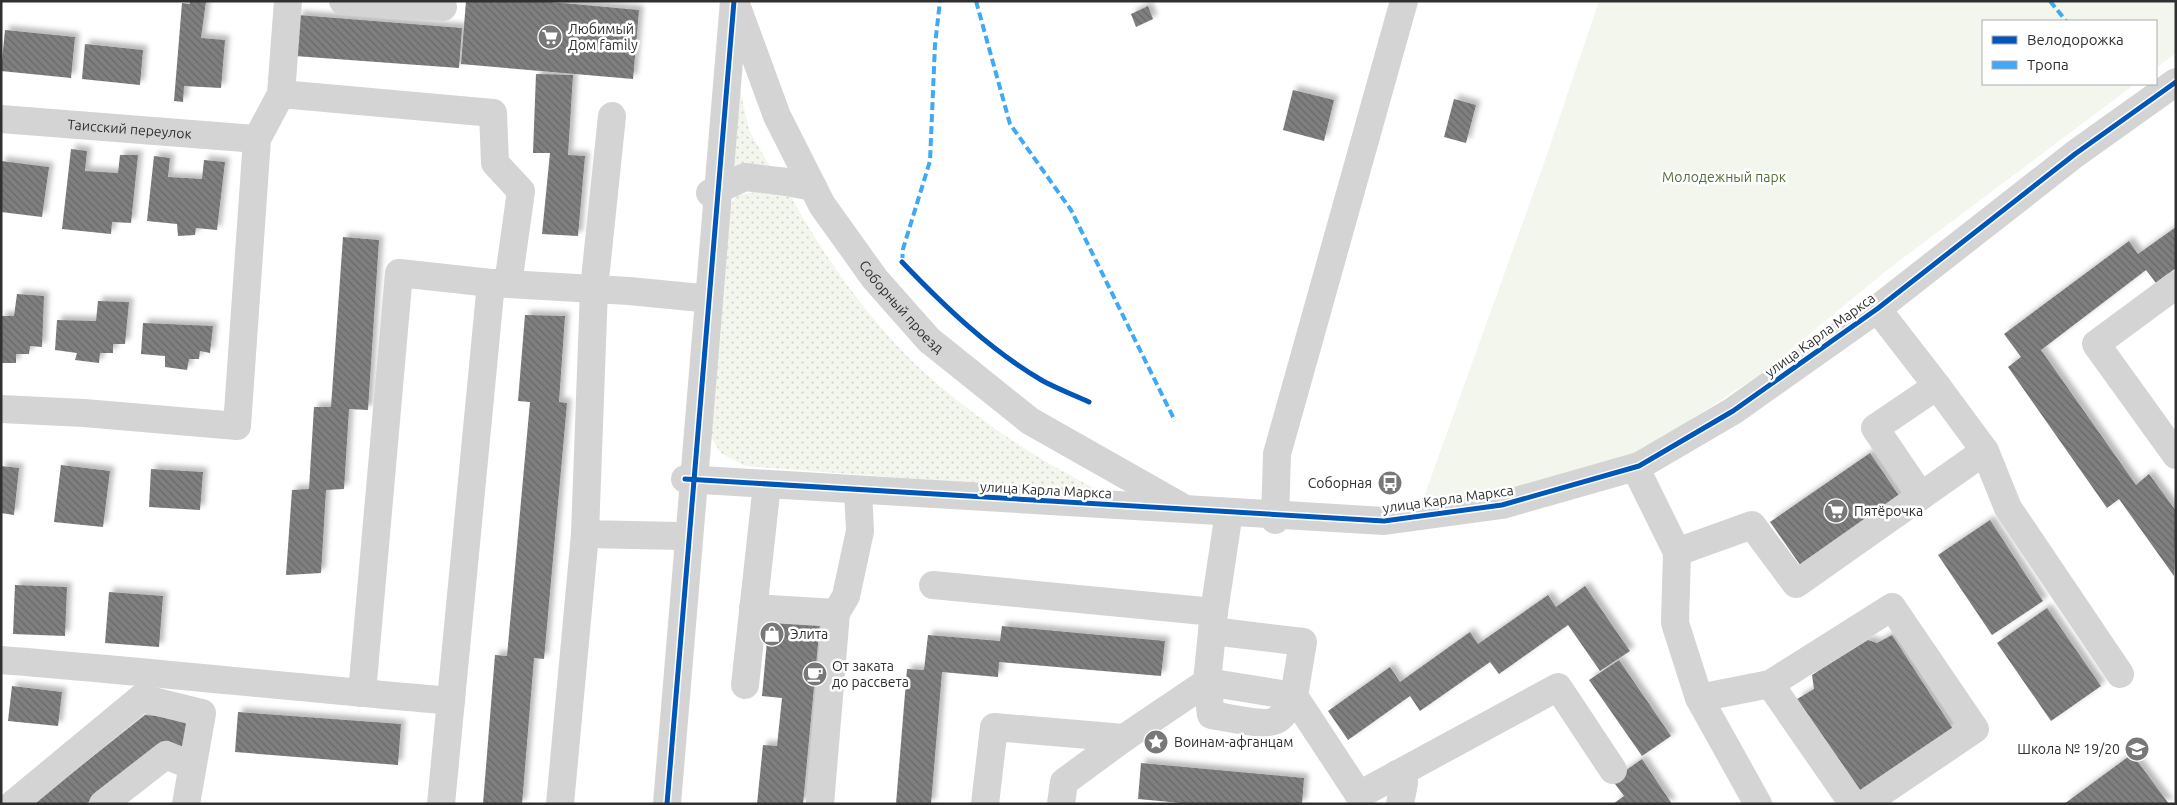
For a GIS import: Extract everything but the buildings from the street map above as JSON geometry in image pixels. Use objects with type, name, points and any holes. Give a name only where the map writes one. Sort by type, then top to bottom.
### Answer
[{"type":"street","points":[[1,409],[84,413],[237,426],[257,139],[281,94],[288,1]]},
{"type":"street","points":[[343,1],[443,7]]},
{"type":"street","points":[[658,804],[680,536],[689,482],[714,191],[723,1]]},
{"type":"street","points":[[667,804],[701,298],[734,1]]},
{"type":"street","name":"Соборный проезд","points":[[734,1],[777,116],[822,205],[875,279],[929,340],[1030,421],[1190,512]]},
{"type":"street","points":[[1404,1],[1277,454],[1275,516],[1386,528],[1505,512],[1639,474],[1741,416],[1882,315],[2080,164],[2176,96]]},
{"type":"street","name":"улица Карла Маркса","points":[[689,482],[1190,512],[1384,521],[1502,505],[1639,466],[1733,411],[1861,320],[2075,154],[2176,82]]},
{"type":"street","points":[[281,94],[493,113],[495,164],[522,192],[500,284],[451,701],[441,804]]},
{"type":"street","points":[[560,804],[585,534],[594,289],[612,116]]},
{"type":"street","name":"Таисский переулок","points":[[1,119],[257,139]]},
{"type":"street","points":[[714,191],[745,177],[813,187]]},
{"type":"street","points":[[362,693],[399,273],[500,284],[594,289],[701,298]]},
{"type":"street","points":[[2176,285],[2096,344],[2176,455]]},
{"type":"street","points":[[1882,315],[1985,451],[2008,508],[2120,674]]},
{"type":"street","points":[[1921,496],[1875,428],[1937,386]]},
{"type":"street","points":[[1677,552],[1752,524],[1796,584],[1985,451]]},
{"type":"street","points":[[1639,474],[1677,552],[1675,623],[1699,698],[1755,802]]},
{"type":"street","points":[[745,685],[766,487]]},
{"type":"street","points":[[820,804],[836,613],[846,596],[860,531],[858,492]]},
{"type":"street","points":[[1211,715],[1207,682],[1213,622],[1229,514]]},
{"type":"street","points":[[585,534],[680,536]]},
{"type":"street","points":[[934,585],[1213,622],[1303,642],[1294,696],[1280,719],[1275,722],[1264,723],[1170,707]]},
{"type":"street","points":[[1699,698],[1770,684],[1892,606],[1975,729],[1864,804]]},
{"type":"street","points":[[753,608],[836,613]]},
{"type":"street","points":[[1,660],[176,674],[218,680],[451,701]]},
{"type":"street","points":[[1061,804],[1064,782],[1124,738],[1207,682],[1294,696],[1358,799],[1397,774],[1558,687],[1613,770]]},
{"type":"street","points":[[1770,684],[1853,804]]},
{"type":"street","points":[[14,804],[141,698],[202,712],[186,804]]},
{"type":"street","points":[[985,804],[994,727],[1124,738]]},
{"type":"street","points":[[103,804],[166,756],[192,766]]},
{"type":"street","points":[[1397,774],[1404,783],[1400,804]]},
{"type":"green space","name":"Молодежный парк","points":[[1599,1],[2176,1],[2176,53],[2157,67],[2157,20],[1982,20],[1982,85],[2134,85],[1891,267],[1761,374],[1687,422],[1631,455],[1559,484],[1421,505],[1542,169]]},
{"type":"green space","points":[[738,81],[749,130],[770,167],[731,170]]},
{"type":"green space","points":[[762,191],[791,197],[816,239],[859,300],[890,338],[935,382],[1011,440],[1045,462],[1103,493],[745,466],[721,453],[708,433],[723,217],[737,195]]},
{"type":"marked path","points":[[902,262],[903,249],[930,161],[935,45],[940,1]]},
{"type":"marked path","points":[[976,1],[1010,124],[1071,210],[1175,421]]},
{"type":"marked path","points":[[2050,1],[2065,20]]},
{"type":"cycle path","points":[[667,804],[734,1]]},
{"type":"cycle path","points":[[685,479],[1384,521],[1502,505],[1639,466],[1733,411],[1877,309],[2075,154],[2176,82]]},
{"type":"cycle path","points":[[902,262],[951,311],[1005,356],[1043,381],[1089,402]]},
{"type":"place","name":"Любимый Дом family","points":[[550,37]]},
{"type":"place","name":"Соборная","points":[[1390,483]]},
{"type":"place","name":"Пятёрочка","points":[[1836,511]]},
{"type":"place","name":"Элита","points":[[772,634]]},
{"type":"place","name":"От заката до рассвета","points":[[815,674]]},
{"type":"place","name":"Воинам-афганцам","points":[[1156,742]]},
{"type":"place","name":"Школа № 19/20","points":[[2137,749]]}]
